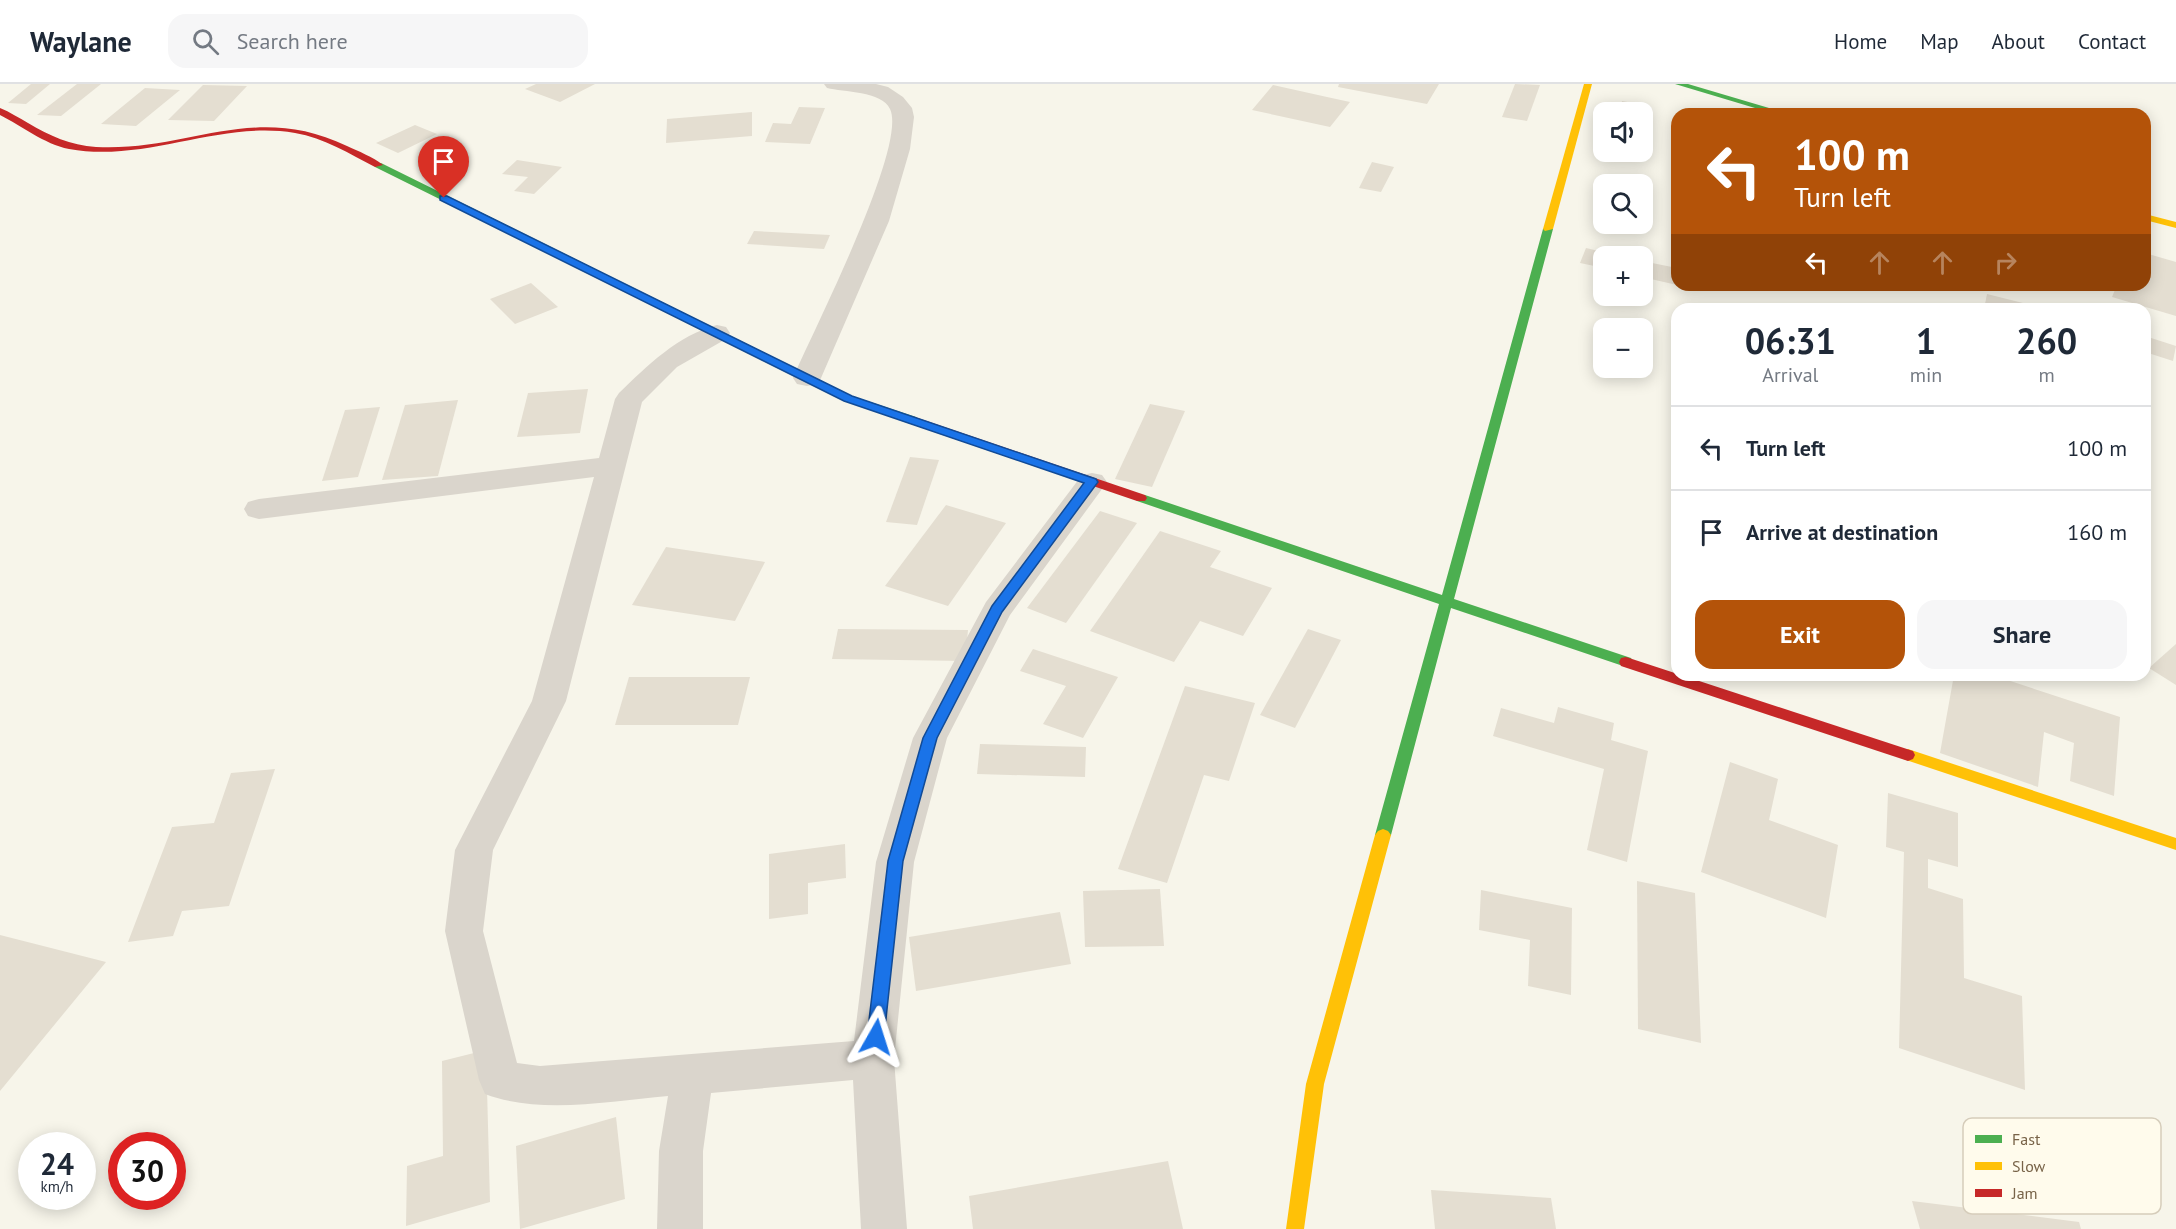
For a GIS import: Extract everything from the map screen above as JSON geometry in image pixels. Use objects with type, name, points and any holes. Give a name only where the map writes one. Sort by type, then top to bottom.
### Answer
[{"type":"street","points":[[807,378],[841,297],[874,229],[897,158],[903,130],[904,116],[901,107],[886,95],[860,87],[834,84]]},
{"type":"street","points":[[1295,1229],[1315,1084],[1588,84]]},
{"type":"street","points":[[1679,84],[1764,108]]},
{"type":"street","points":[[0,111],[66,146],[104,151],[139,148],[245,131],[285,129],[318,135],[848,398],[1671,677]]},
{"type":"street","points":[[2151,219],[2176,225]]},
{"type":"street","points":[[717,333],[668,361],[629,399],[549,701],[474,850],[464,931],[500,1080],[540,1086],[873,1059]]},
{"type":"street","points":[[259,509],[611,466]]},
{"type":"street","points":[[884,1229],[873,1059],[895,861],[930,738],[997,610],[1092,482]]},
{"type":"street","points":[[1684,681],[2176,844]]},
{"type":"street","points":[[680,1229],[681,1151],[693,1075]]},
{"type":"building","points":[[31,84],[50,84],[26,104],[8,103]]},
{"type":"building","points":[[77,84],[101,84],[61,116],[37,115]]},
{"type":"building","points":[[536,84],[595,84],[560,102],[525,89]]},
{"type":"building","points":[[1339,84],[1439,84],[1427,104],[1338,87]]},
{"type":"building","points":[[1515,84],[1540,85],[1527,121],[1502,117]]},
{"type":"building","points":[[203,85],[247,86],[214,121],[168,120]]},
{"type":"building","points":[[1273,85],[1350,102],[1330,127],[1252,110]]},
{"type":"building","points":[[145,88],[180,90],[136,126],[101,124]]},
{"type":"building","points":[[799,107],[825,108],[810,144],[765,142],[773,123],[791,124]]},
{"type":"building","points":[[752,112],[752,136],[666,143],[667,119]]},
{"type":"building","points":[[415,125],[437,134],[398,153],[376,143]]},
{"type":"building","points":[[517,160],[562,167],[534,194],[514,191],[528,177],[502,174]]},
{"type":"building","points":[[1372,162],[1394,167],[1381,192],[1359,188]]},
{"type":"building","points":[[754,231],[830,235],[824,249],[747,244]]},
{"type":"building","points":[[1586,248],[1593,250],[1593,266],[1580,263]]},
{"type":"building","points":[[2151,255],[2176,262],[2176,316],[2151,309],[2151,303],[2132,303],[2112,297],[2114,291],[2151,291]]},
{"type":"building","points":[[1653,263],[1671,267],[1671,284],[1653,280]]},
{"type":"building","points":[[531,283],[558,307],[515,324],[490,299]]},
{"type":"building","points":[[1987,294],[2023,303],[1985,303]]},
{"type":"building","points":[[2151,338],[2176,346],[2173,361],[2151,354]]},
{"type":"building","points":[[588,389],[580,433],[517,437],[528,393]]},
{"type":"building","points":[[458,400],[438,476],[382,480],[405,405]]},
{"type":"building","points":[[1150,404],[1185,411],[1152,487],[1115,479]]},
{"type":"building","points":[[380,407],[358,477],[322,481],[345,410]]},
{"type":"building","points":[[910,457],[939,460],[917,525],[886,522]]},
{"type":"building","points":[[946,505],[1006,523],[948,606],[885,586]]},
{"type":"building","points":[[1100,511],[1137,523],[1066,623],[1027,608]]},
{"type":"building","points":[[1160,531],[1221,551],[1210,567],[1272,588],[1243,636],[1200,621],[1174,662],[1090,631]]},
{"type":"building","points":[[666,547],[765,562],[735,621],[632,605]]},
{"type":"building","points":[[838,629],[968,630],[965,661],[832,659]]},
{"type":"building","points":[[1308,629],[1341,640],[1295,728],[1260,715]]},
{"type":"building","points":[[2176,644],[2176,685],[2151,669],[2151,666]]},
{"type":"building","points":[[1033,649],[1118,677],[1083,738],[1043,724],[1066,686],[1020,671]]},
{"type":"building","points":[[629,677],[750,677],[738,725],[615,725]]},
{"type":"building","points":[[1953,681],[2010,681],[2120,717],[2114,796],[2070,781],[2074,743],[2044,732],[2038,787],[1940,753]]},
{"type":"building","points":[[1185,686],[1255,703],[1229,781],[1204,775],[1167,883],[1118,869]]},
{"type":"building","points":[[1558,707],[1614,723],[1611,740],[1648,751],[1627,862],[1587,850],[1604,769],[1493,736],[1501,708],[1554,723]]},
{"type":"building","points":[[980,744],[1086,747],[1085,777],[977,774]]},
{"type":"building","points":[[1730,762],[1778,779],[1769,820],[1838,845],[1826,918],[1701,872]]},
{"type":"building","points":[[275,769],[229,906],[182,911],[173,936],[128,942],[172,827],[214,823],[231,773]]},
{"type":"building","points":[[1888,793],[1958,813],[1958,867],[1928,859],[1928,888],[1963,899],[1964,978],[2022,996],[2025,1090],[1899,1048],[1904,852],[1886,847]]},
{"type":"building","points":[[845,844],[846,878],[808,883],[808,914],[769,919],[769,854]]},
{"type":"building","points":[[1637,881],[1695,893],[1701,1043],[1638,1029]]},
{"type":"building","points":[[1160,889],[1164,946],[1085,947],[1083,891]]},
{"type":"building","points":[[1481,890],[1572,908],[1571,995],[1528,986],[1530,940],[1479,930]]},
{"type":"building","points":[[1060,912],[1071,964],[916,991],[909,937]]},
{"type":"building","points":[[0,935],[106,962],[0,1091]]},
{"type":"building","points":[[486,1050],[490,1202],[406,1226],[407,1166],[443,1156],[442,1061]]},
{"type":"building","points":[[616,1117],[625,1199],[520,1229],[516,1146]]},
{"type":"building","points":[[1168,1161],[1183,1229],[973,1229],[969,1196]]},
{"type":"building","points":[[1431,1190],[1551,1198],[1556,1229],[1435,1229]]},
{"type":"building","points":[[1912,1201],[1963,1207],[1963,1214],[2015,1214],[2079,1222],[2081,1229],[1920,1229]]},
{"type":"traffic: fast","points":[[1679,84],[1764,108]]},
{"type":"traffic: fast","points":[[378,165],[848,398],[912,420]]},
{"type":"traffic: fast","points":[[1383,835],[1548,229]]},
{"type":"traffic: fast","points":[[1141,498],[1626,662]]},
{"type":"traffic: slow","points":[[1548,229],[1588,84]]},
{"type":"traffic: slow","points":[[2151,219],[2176,225]]},
{"type":"traffic: slow","points":[[1908,755],[2176,844]]},
{"type":"traffic: slow","points":[[1295,1229],[1315,1084],[1383,835]]},
{"type":"traffic: jam","points":[[0,111],[44,136],[69,146],[123,149],[231,132],[285,129],[321,138],[378,165]]},
{"type":"traffic: jam","points":[[912,420],[1141,498]]},
{"type":"traffic: jam","points":[[1626,662],[1671,677]]},
{"type":"traffic: jam","points":[[1684,681],[1908,755]]},
{"type":"route","points":[[444,198],[848,398],[1092,482],[997,610],[930,738],[895,861],[876,1037]]}]
